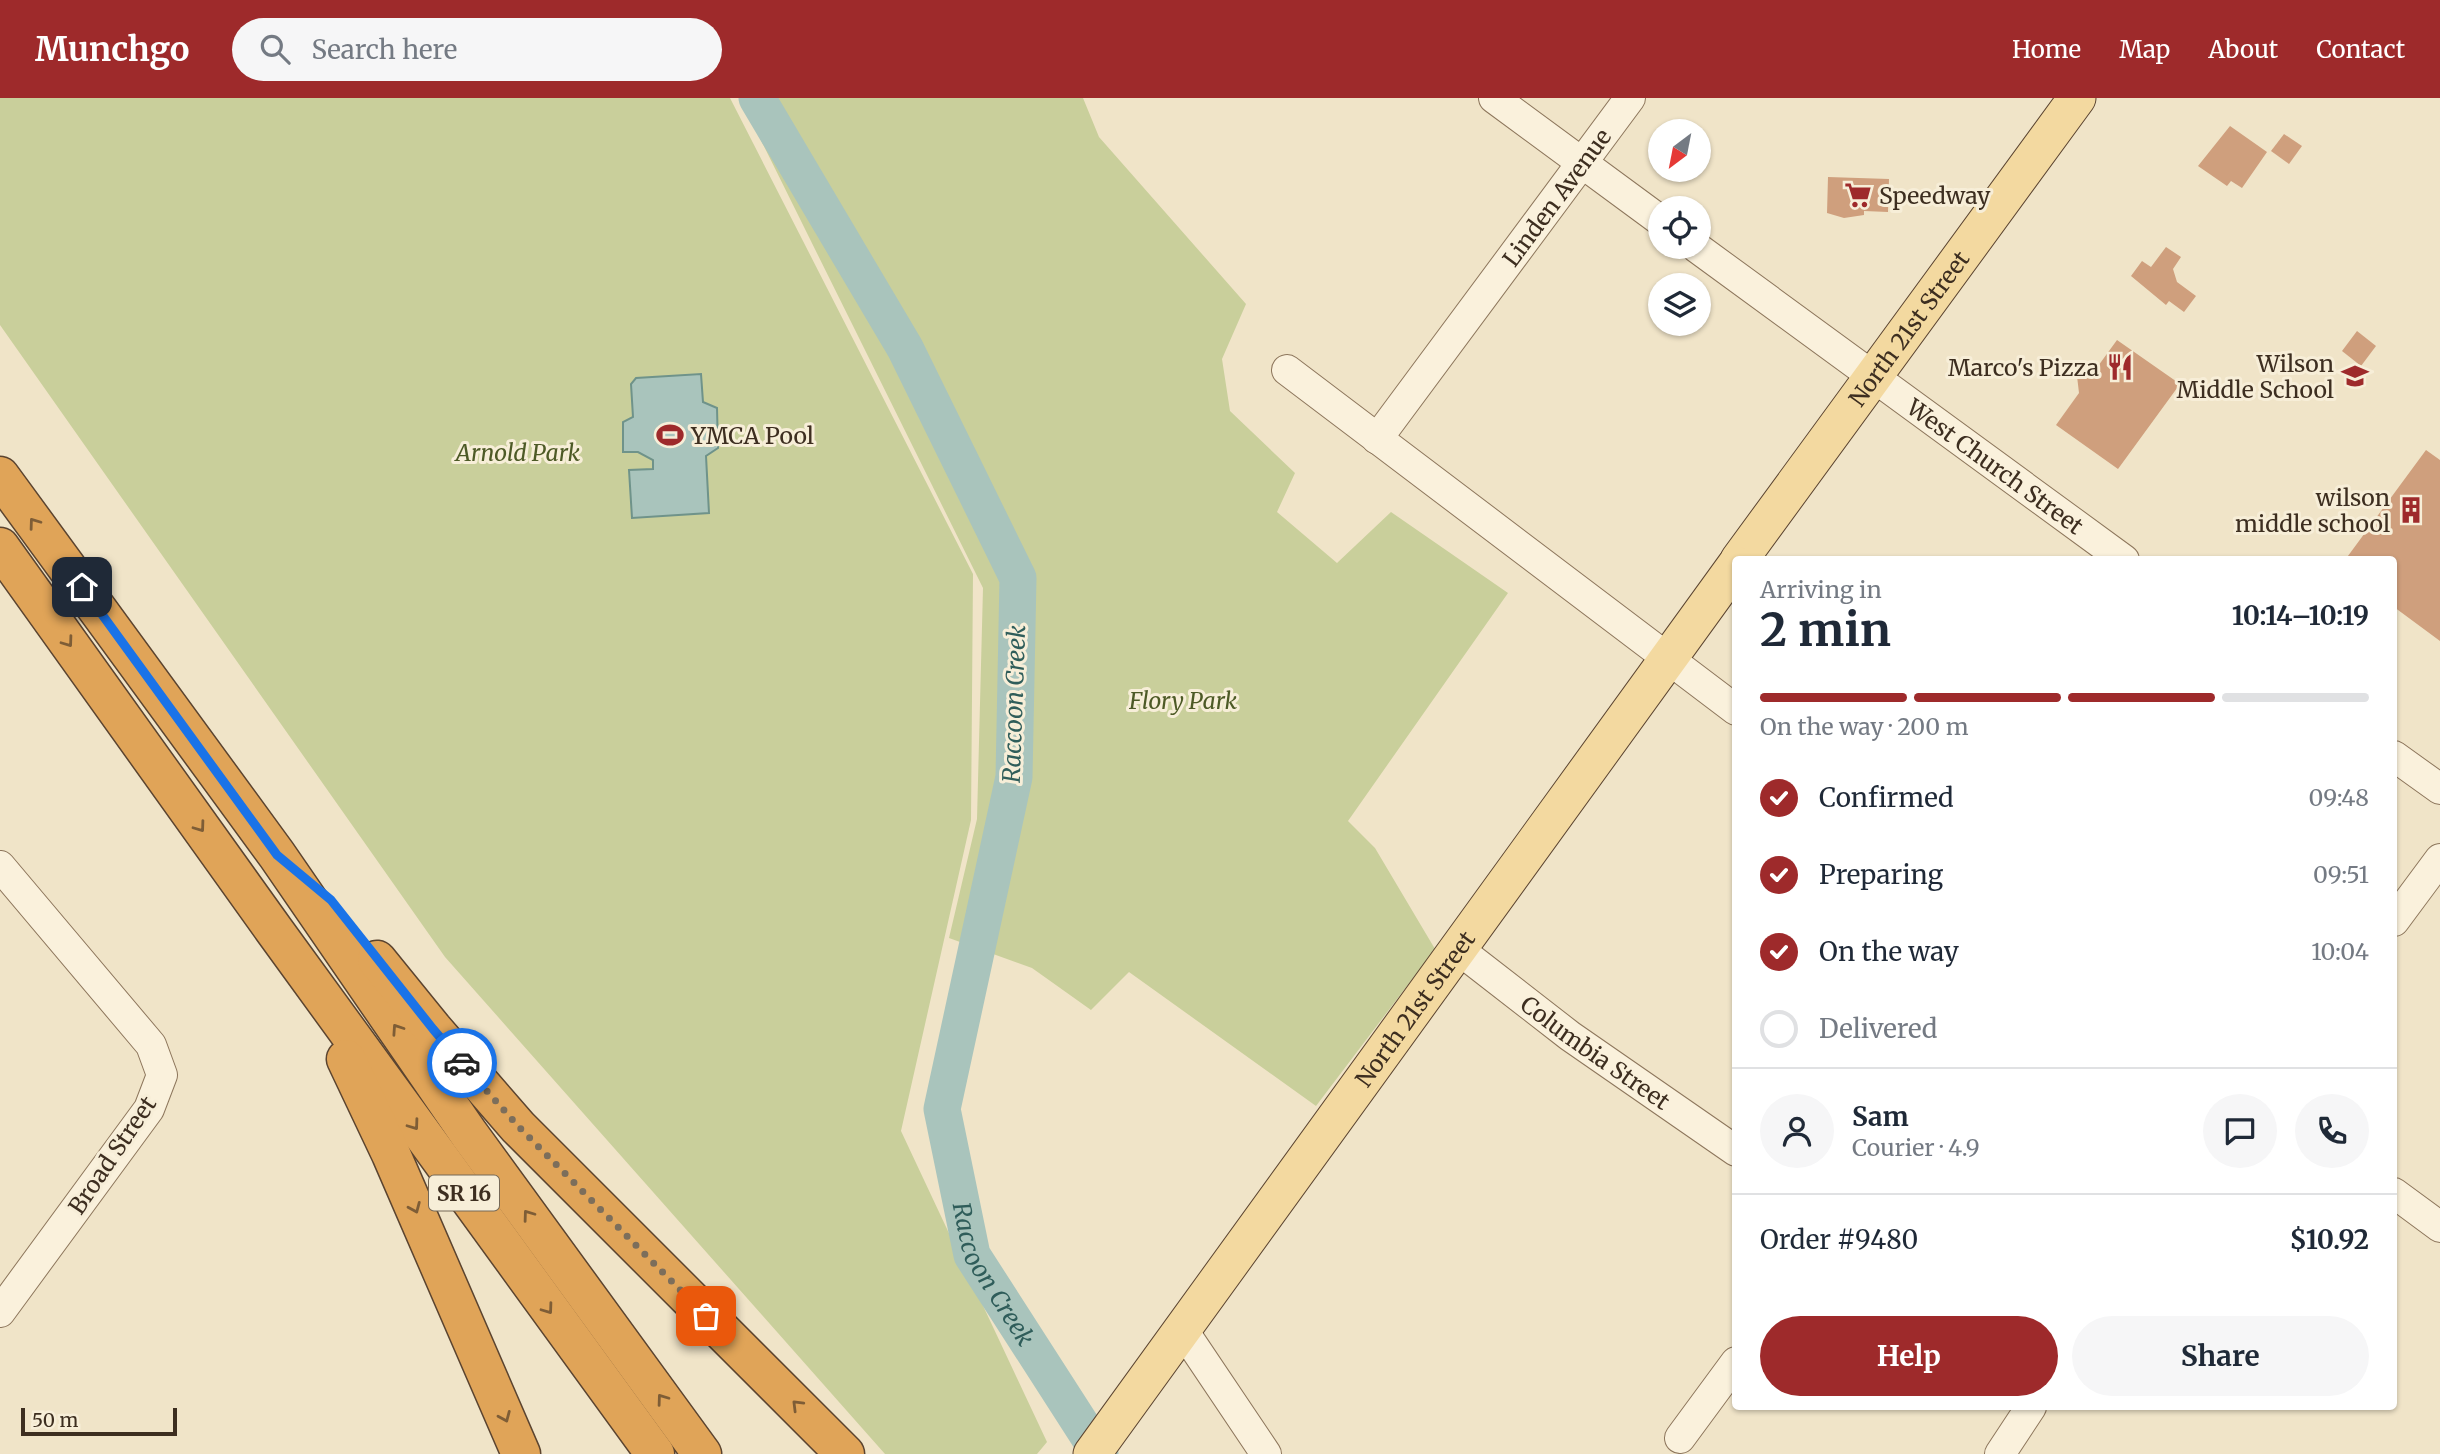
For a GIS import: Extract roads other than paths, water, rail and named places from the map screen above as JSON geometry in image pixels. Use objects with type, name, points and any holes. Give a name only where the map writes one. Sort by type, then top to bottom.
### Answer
[{"type":"highway","name":"SR 16","points":[[0,476],[277,855],[469,1134],[702,1454]]},
{"type":"highway","name":"SR 16","points":[[0,547],[654,1454]]},
{"type":"highway","points":[[277,855],[331,900],[433,1029],[519,1127],[845,1454]]},
{"type":"highway","points":[[274,930],[292,981],[343,1053],[391,1154],[521,1454]]},
{"type":"main road","name":"North 21st Street","points":[[1742,556],[2077,98]]},
{"type":"main road","name":"North 21st Street","points":[[1092,1454],[1732,571]]},
{"type":"street","points":[[1494,98],[1648,211]]},
{"type":"street","name":"Linden Avenue","points":[[1377,439],[1630,98]]},
{"type":"street","name":"West Church Street","points":[[1711,258],[2118,556]]},
{"type":"street","points":[[1287,370],[1732,707]]},
{"type":"street","points":[[2397,758],[2440,789]]},
{"type":"street","points":[[2397,917],[2440,859]]},
{"type":"street","name":"Broad Street","points":[[0,866],[150,1045],[162,1075],[149,1109],[0,1312]]},
{"type":"street","name":"Columbia Street","points":[[1458,949],[1570,1035],[1732,1148]]},
{"type":"street","points":[[2397,1195],[2440,1227]]},
{"type":"street","points":[[1182,1329],[1266,1454]]},
{"type":"street","points":[[1680,1438],[1732,1367]]},
{"type":"street","points":[[2000,1454],[2029,1410]]},
{"type":"water","name":"YMCA Pool","points":[[701,374],[703,402],[717,408],[718,448],[706,456],[709,513],[632,518],[629,470],[653,469],[653,460],[638,452],[623,452],[623,422],[633,417],[631,384],[636,378]]},
{"type":"waterway","name":"Raccoon Creek","points":[[757,98],[905,348],[1018,578],[1014,777],[942,1109],[972,1255],[1100,1454]]},
{"type":"place","name":"Speedway","points":[[1858,195]]},
{"type":"place","name":"Marco's Pizza","points":[[2120,367]]},
{"type":"place","name":"Wilson Middle School","points":[[2355,376]]},
{"type":"place","name":"YMCA Pool","points":[[670,435]]},
{"type":"place","name":"wilson middle school","points":[[2411,510]]},
{"type":"park label","name":"Arnold Park","points":[[518,452]]},
{"type":"park label","name":"Flory Park","points":[[1183,700]]}]
